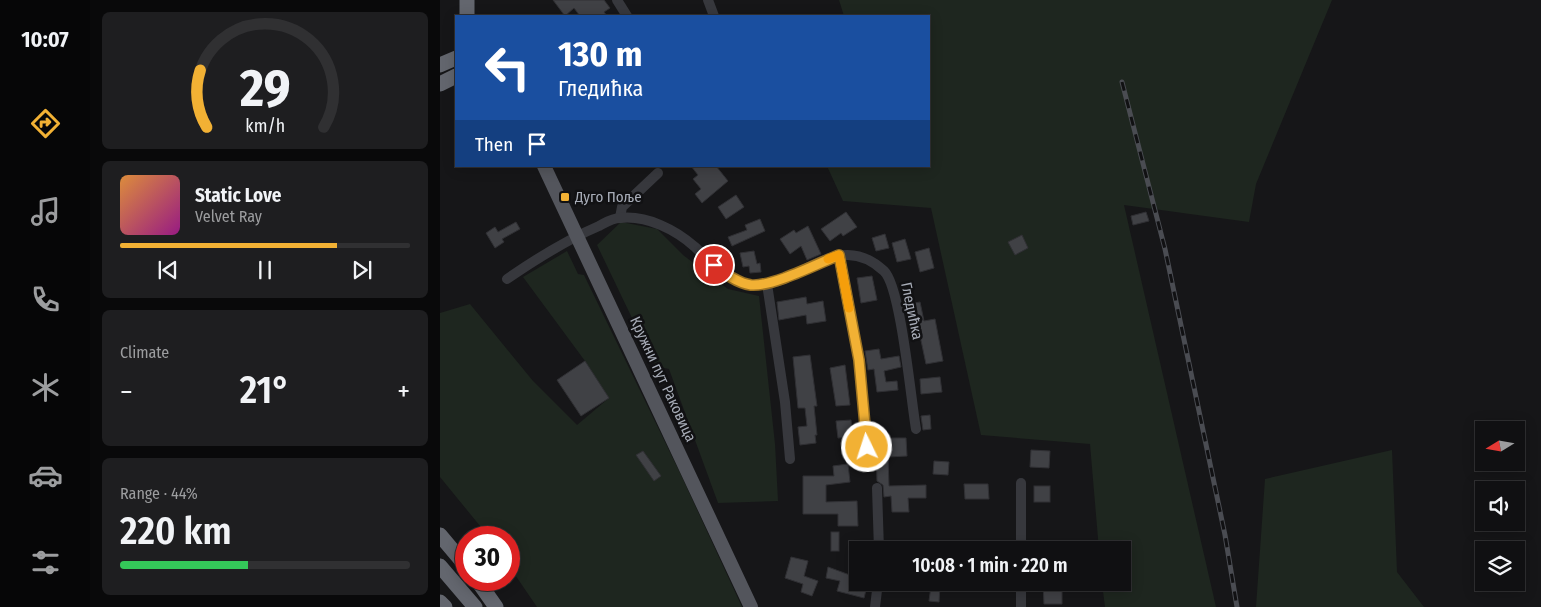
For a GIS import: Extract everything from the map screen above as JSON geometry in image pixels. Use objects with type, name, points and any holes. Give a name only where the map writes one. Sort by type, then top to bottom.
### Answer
[{"type":"highway","points":[[467,0],[468,15]]},
{"type":"highway","points":[[440,84],[455,76]]},
{"type":"highway","points":[[440,535],[455,553]]},
{"type":"highway","points":[[440,566],[475,607]]},
{"type":"highway","points":[[485,591],[496,607]]},
{"type":"highway","points":[[440,602],[444,607]]},
{"type":"main road","points":[[467,0],[474,15]]},
{"type":"main road","name":"Кружни пут Раковица","points":[[544,167],[751,607]]},
{"type":"street","points":[[618,0],[626,15]]},
{"type":"street","points":[[708,0],[714,15]]},
{"type":"street","points":[[620,218],[622,207],[658,173]]},
{"type":"street","name":"Гледићка","points":[[507,279],[577,235],[620,218],[648,222],[668,228],[678,234],[721,271],[735,280],[751,285],[767,284],[839,255],[860,256],[883,270],[891,281],[909,371],[916,429]]},
{"type":"street","points":[[839,255],[859,360],[867,447]]},
{"type":"street","points":[[767,284],[784,393],[790,459]]},
{"type":"street","points":[[1021,482],[1021,541]]},
{"type":"street","points":[[877,488],[879,541]]},
{"type":"street","points":[[875,607],[877,591]]},
{"type":"street","points":[[1021,591],[1021,607]]},
{"type":"shaded area","points":[[839,0],[1332,0],[1256,184],[1249,222],[1124,205],[1216,607],[1105,607],[1103,591],[1131,591],[1131,541],[1098,541],[1090,444],[981,435],[931,208],[843,201],[827,167],[930,167],[930,15],[844,15]]},
{"type":"shaded area","points":[[621,222],[657,229],[683,255],[728,289],[759,296],[775,444],[778,501],[718,503],[669,369],[655,366],[597,245]]},
{"type":"shaded area","points":[[567,251],[578,274],[584,275],[681,475],[742,607],[537,607],[520,582],[520,526],[480,526],[440,477],[440,313],[470,304],[533,381],[577,425],[609,398],[585,361],[523,277]]},
{"type":"shaded area","points":[[1392,450],[1397,572],[1424,607],[1256,607],[1265,479]]},
{"type":"building","points":[[553,0],[604,0],[610,8],[604,12],[606,15],[579,15],[574,8],[564,15]]},
{"type":"building","points":[[692,167],[717,167],[728,181],[702,203],[695,194],[701,189],[693,179],[698,175]]},
{"type":"building","points":[[736,195],[744,207],[726,219],[718,207]]},
{"type":"building","points":[[846,212],[857,227],[843,236],[841,233],[830,241],[821,229]]},
{"type":"building","points":[[1146,212],[1149,221],[1133,225],[1131,216]]},
{"type":"building","points":[[760,219],[765,231],[732,246],[728,237],[747,230],[745,225]]},
{"type":"building","points":[[516,222],[520,229],[502,239],[504,242],[495,248],[486,233],[495,227],[498,232]]},
{"type":"building","points":[[808,226],[821,254],[807,260],[801,246],[790,254],[780,239],[794,230],[796,233]]},
{"type":"building","points":[[885,234],[889,248],[876,251],[872,238]]},
{"type":"building","points":[[1022,235],[1028,248],[1015,255],[1008,242]]},
{"type":"building","points":[[905,239],[911,259],[897,262],[892,243]]},
{"type":"building","points":[[929,248],[934,268],[920,272],[915,252]]},
{"type":"building","points":[[754,251],[757,264],[760,263],[761,272],[750,273],[749,266],[743,267],[740,253]]},
{"type":"building","points":[[872,276],[877,300],[861,303],[857,278]]},
{"type":"building","points":[[806,297],[807,304],[823,301],[826,321],[807,324],[806,315],[779,320],[777,302]]},
{"type":"building","points":[[920,302],[924,321],[935,319],[943,361],[926,364],[919,331],[910,333],[904,305]]},
{"type":"building","points":[[879,349],[881,359],[899,356],[901,367],[884,371],[886,382],[897,381],[898,390],[877,392],[874,369],[868,370],[865,351]]},
{"type":"building","points":[[810,355],[817,406],[814,406],[817,435],[815,435],[816,443],[800,445],[798,427],[807,426],[805,408],[798,408],[793,357]]},
{"type":"building","points":[[585,361],[609,398],[581,416],[557,380]]},
{"type":"building","points":[[845,365],[850,405],[836,406],[830,368]]},
{"type":"building","points":[[940,377],[942,392],[921,394],[920,379]]},
{"type":"building","points":[[930,415],[931,429],[923,430],[921,416]]},
{"type":"building","points":[[851,420],[853,437],[838,438],[836,421]]},
{"type":"building","points":[[884,432],[884,438],[906,438],[907,456],[888,457],[889,486],[926,485],[926,498],[908,498],[909,512],[892,512],[891,496],[884,497],[883,485],[877,481],[876,449],[874,449],[873,433]]},
{"type":"building","points":[[1031,450],[1050,451],[1049,468],[1030,467]]},
{"type":"building","points":[[643,451],[661,476],[654,481],[636,455]]},
{"type":"building","points":[[934,461],[949,462],[948,475],[933,474]]},
{"type":"building","points":[[848,464],[850,482],[826,485],[826,502],[857,501],[858,526],[838,526],[838,514],[803,514],[803,476],[834,476],[833,466]]},
{"type":"building","points":[[964,484],[988,484],[989,499],[965,499]]},
{"type":"building","points":[[1034,486],[1050,486],[1050,502],[1034,502]]},
{"type":"building","points":[[831,532],[839,532],[839,551],[831,551]]},
{"type":"building","points":[[791,557],[808,561],[804,576],[818,581],[812,596],[801,592],[803,584],[785,578]]},
{"type":"building","points":[[828,567],[849,575],[849,591],[866,591],[864,598],[837,591],[840,581],[826,578]]},
{"type":"building","points":[[930,591],[940,591],[939,602],[929,601]]},
{"type":"building","points":[[1043,591],[1062,591],[1062,604],[1044,604]]},
{"type":"railway","points":[[1122,82],[1165,249],[1225,535],[1237,607]]},
{"type":"slow traffic","points":[[828,259],[839,255],[849,308]]},
{"type":"place","name":"Дуго Поље","points":[[565,197]]},
{"type":"route","points":[[714,265],[744,284],[759,285],[767,284],[839,255],[859,360],[867,447]]}]
